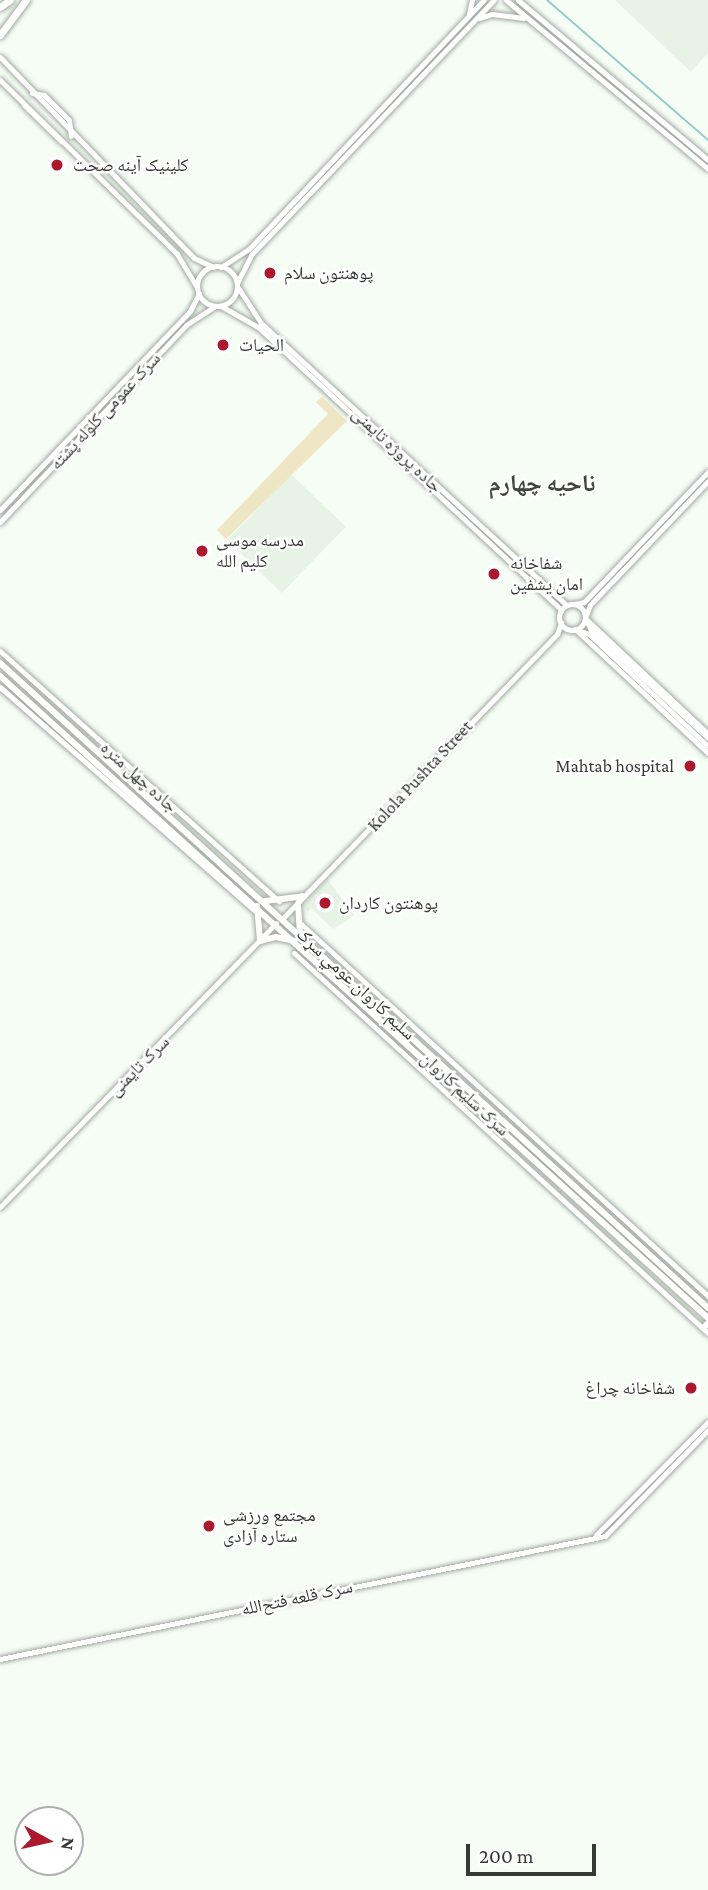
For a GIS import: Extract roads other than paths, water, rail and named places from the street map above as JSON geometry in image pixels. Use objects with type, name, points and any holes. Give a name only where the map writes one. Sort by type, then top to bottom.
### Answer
[{"type":"highway","points":[[0,7],[10,0]]},
{"type":"highway","points":[[0,35],[26,0]]},
{"type":"main road","points":[[471,0],[471,19]]},
{"type":"main road","points":[[471,19],[484,0]]},
{"type":"main road","points":[[0,80],[177,254],[198,290],[218,306],[232,299],[251,255],[389,103],[471,19],[494,0]]},
{"type":"main road","points":[[506,0],[688,148],[708,169]]},
{"type":"main road","points":[[518,0],[671,134]]},
{"type":"main road","points":[[528,0],[532,12]]},
{"type":"main road","points":[[471,19],[492,14],[528,19]]},
{"type":"main road","points":[[0,57],[71,136],[194,258],[232,272],[237,285]]},
{"type":"main road","points":[[221,267],[249,249],[371,123]]},
{"type":"main road","points":[[688,148],[708,160]]},
{"type":"main road","points":[[198,290],[202,274],[213,267]]},
{"type":"main road","name":"جاده پروژه تایمنی","points":[[237,285],[261,323],[342,409],[561,610]]},
{"type":"main road","name":"سرک عمومی کلوله پشته","points":[[0,510],[190,311],[198,290]]},
{"type":"main road","name":"جاده پروژه تایمنی","points":[[218,306],[246,318],[275,346],[306,369],[567,605]]},
{"type":"main road","name":"سرک عمومی کلوله پشته","points":[[0,522],[186,325],[218,306]]},
{"type":"main road","points":[[557,634],[561,610],[567,605],[584,602],[708,472]]},
{"type":"main road","points":[[557,634],[573,629],[585,618],[590,605],[708,481]]},
{"type":"main road","points":[[575,604],[591,630],[708,736]]},
{"type":"main road","points":[[561,622],[573,629],[708,753]]},
{"type":"main road","points":[[573,629],[589,634],[708,746]]},
{"type":"main road","name":"Kolola Pushta Street","points":[[284,918],[302,896],[557,634]]},
{"type":"main road","name":"جاده چهل متره","points":[[0,652],[279,901]]},
{"type":"main road","name":"سلیم کاروان عومي سړک","points":[[0,663],[284,918],[306,934],[326,956],[566,1181],[708,1308]]},
{"type":"main road","name":"سرک سلیم کاروان","points":[[0,676],[123,785],[232,888],[276,923],[566,1181],[707,1326]]},
{"type":"main road","name":"جاده چهل متره","points":[[0,687],[232,888]]},
{"type":"main road","points":[[123,785],[129,778]]},
{"type":"main road","points":[[212,854],[218,847]]},
{"type":"main road","points":[[265,901],[302,896],[299,922],[306,934],[331,949],[708,1296]]},
{"type":"main road","points":[[256,909],[261,924],[260,941],[276,937],[296,942]]},
{"type":"main road","points":[[299,922],[306,934]]},
{"type":"main road","name":"سرک تایمنی","points":[[0,1207],[276,923]]},
{"type":"main road","points":[[326,956],[331,949]]},
{"type":"main road","points":[[294,953],[707,1326]]},
{"type":"main road","points":[[677,1279],[683,1273]]},
{"type":"main road","points":[[594,1537],[708,1422]]},
{"type":"main road","name":"سرک قلعه فتح‌الله","points":[[0,1659],[611,1532],[708,1430]]},
{"type":"waterway","points":[[547,0],[708,140]]},
{"type":"place","name":"کلینیک آینه صحت","points":[[57,165]]},
{"type":"place","name":"پوهنتون سلام","points":[[270,273]]},
{"type":"place","name":"الحیات","points":[[223,345]]},
{"type":"place","name":"مدرسه موسی کلیم الله","points":[[202,551]]},
{"type":"place","name":"شفاخانه امان یشفین","points":[[494,574]]},
{"type":"place","name":"Mahtab hospital","points":[[690,766]]},
{"type":"place","name":"پوهنتون کاردان","points":[[325,903]]},
{"type":"place","name":"شفاخانه چراغ","points":[[691,1388]]},
{"type":"place","name":"مجتمع ورزشی ستاره آزادی","points":[[209,1526]]},
{"type":"district","name":"ناحیه چهارم","points":[[542,483]]}]
